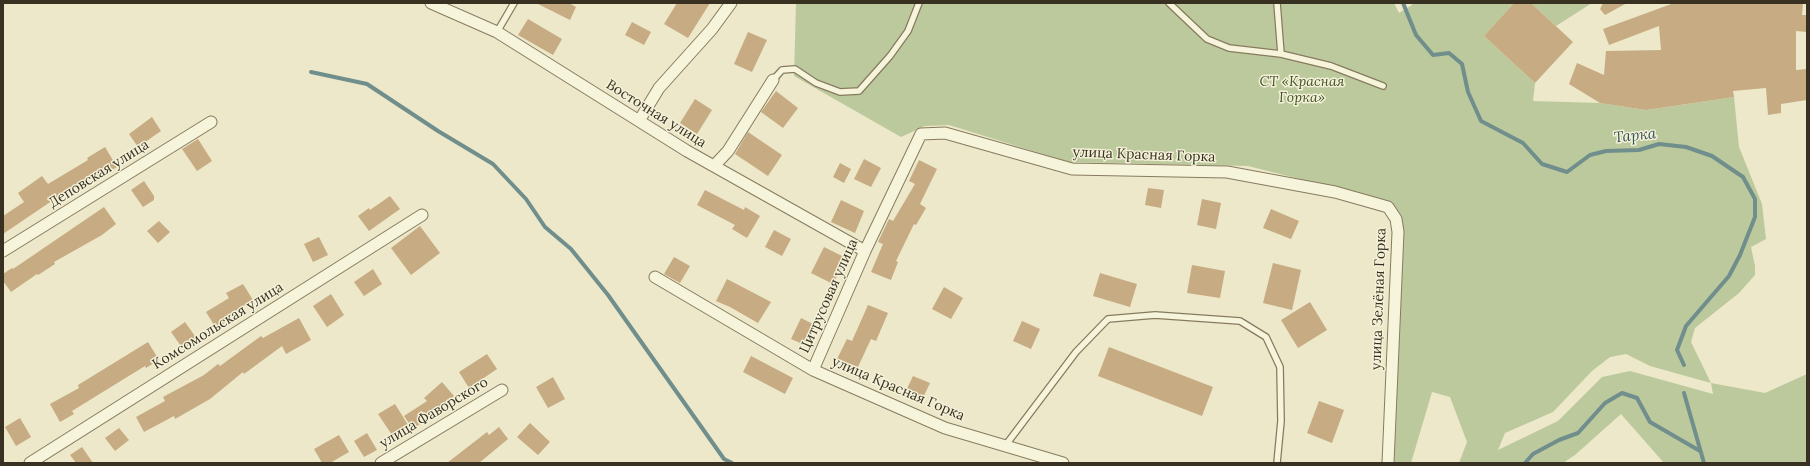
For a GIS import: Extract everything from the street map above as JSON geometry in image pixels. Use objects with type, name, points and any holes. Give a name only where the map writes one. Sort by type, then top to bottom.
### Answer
[{"type":"street","name":"Восточная улица","points":[[431,3],[497,32],[714,166],[865,251]]},
{"type":"street","points":[[639,121],[659,88],[712,29],[731,3]]},
{"type":"street","points":[[714,166],[728,151],[773,80]]},
{"type":"street","name":"Деповская улица","points":[[3,251],[212,122]]},
{"type":"street","name":"улица Красная Горка","points":[[920,134],[945,133],[1072,169],[1227,172]]},
{"type":"street","name":"Цитрусовая улица","points":[[655,277],[813,370],[865,251],[920,134]]},
{"type":"street","name":"улица Зелёная Горка","points":[[1227,172],[1335,192],[1388,207],[1396,219],[1398,232],[1388,463]]},
{"type":"street","name":"Комсомольская улица","points":[[30,463],[422,215]]},
{"type":"street","name":"улица Красная Горка","points":[[813,370],[945,428],[1063,463]]},
{"type":"street","name":"улица Фаворского","points":[[381,463],[502,390]]},
{"type":"lane","points":[[497,32],[514,3]]},
{"type":"lane","points":[[773,80],[782,70],[795,69],[816,83],[840,92],[859,91],[890,56],[908,31],[919,3]]},
{"type":"lane","points":[[1169,3],[1207,39],[1229,48],[1281,54],[1331,66],[1383,86]]},
{"type":"lane","points":[[1276,3],[1281,54]]},
{"type":"lane","points":[[1005,446],[1076,352],[1108,319],[1155,314],[1240,321],[1266,337],[1280,367],[1281,421],[1277,463]]},
{"type":"green space","name":"СТ «Красная Горка»","points":[[796,3],[1394,3],[1399,13],[1412,5],[1412,3],[1514,3],[1484,36],[1535,83],[1533,101],[1600,103],[1646,110],[1734,97],[1739,147],[1762,204],[1766,239],[1751,247],[1755,266],[1755,275],[1739,293],[1695,328],[1691,342],[1711,383],[1765,393],[1807,374],[1807,463],[1664,463],[1621,414],[1575,455],[1563,463],[1459,463],[1467,442],[1450,397],[1432,392],[1411,463],[1394,463],[1403,234],[1401,217],[1391,202],[1248,166],[1068,162],[949,125],[925,126],[901,137],[794,76]],"holes":[[[1626,354],[1650,366],[1711,383],[1713,394],[1630,371],[1602,377],[1558,421],[1498,450],[1505,433],[1553,412],[1592,371],[1610,357]]]},
{"type":"green space","points":[[1531,3],[1592,3],[1556,26]]},
{"type":"building","points":[[536,3],[569,3],[576,7],[570,20]]},
{"type":"building","points":[[677,3],[710,3],[688,38],[664,24]]},
{"type":"building","points":[[1514,3],[1531,3],[1573,42],[1535,83],[1484,36]]},
{"type":"building","points":[[1603,3],[1627,3],[1605,15],[1600,9]]},
{"type":"building","points":[[1674,3],[1803,3],[1802,15],[1807,15],[1807,32],[1796,31],[1796,70],[1807,69],[1807,100],[1781,104],[1781,113],[1768,115],[1766,88],[1733,91],[1734,97],[1646,110],[1600,103],[1569,84],[1577,63],[1604,75],[1606,51],[1661,50],[1659,26],[1609,45],[1603,29]]},
{"type":"building","points":[[528,19],[562,39],[553,55],[518,35]]},
{"type":"building","points":[[632,22],[651,32],[644,45],[625,35]]},
{"type":"building","points":[[748,32],[767,40],[752,72],[734,64]]},
{"type":"building","points":[[776,91],[798,108],[783,128],[761,112]]},
{"type":"building","points":[[695,99],[712,110],[697,134],[680,123]]},
{"type":"building","points":[[152,117],[161,131],[138,147],[129,134]]},
{"type":"building","points":[[748,132],[782,155],[768,176],[735,154]]},
{"type":"building","points":[[198,139],[212,161],[197,171],[182,149]]},
{"type":"building","points":[[105,147],[117,167],[99,178],[97,174],[65,192],[3,234],[3,216],[24,202],[18,193],[42,176],[48,184],[88,160],[87,158]]},
{"type":"building","points":[[864,159],[881,168],[871,187],[854,179]]},
{"type":"building","points":[[919,160],[937,169],[920,204],[926,208],[916,225],[914,224],[896,261],[898,262],[891,280],[871,272],[883,244],[878,242],[889,219],[893,221],[915,184],[909,181]]},
{"type":"building","points":[[840,163],[851,169],[844,183],[833,177]]},
{"type":"building","points":[[144,181],[154,196],[154,200],[143,207],[131,190]]},
{"type":"building","points":[[1148,188],[1164,190],[1161,208],[1145,205]]},
{"type":"building","points":[[705,190],[744,210],[745,207],[760,216],[747,238],[732,229],[735,225],[697,205]]},
{"type":"building","points":[[390,196],[400,209],[369,231],[358,216],[369,208],[370,210]]},
{"type":"building","points":[[1202,199],[1221,203],[1216,229],[1197,225]]},
{"type":"building","points":[[841,200],[864,211],[855,233],[831,222]]},
{"type":"building","points":[[104,207],[116,224],[102,235],[54,262],[55,264],[38,275],[37,274],[11,292],[3,281],[3,274],[12,268],[13,269]]},
{"type":"building","points":[[1271,209],[1299,221],[1291,239],[1263,228]]},
{"type":"building","points":[[159,221],[170,232],[158,243],[147,231]]},
{"type":"building","points":[[420,226],[440,253],[411,275],[391,248]]},
{"type":"building","points":[[774,230],[791,239],[782,256],[765,247]]},
{"type":"building","points":[[319,237],[328,255],[313,262],[304,244]]},
{"type":"building","points":[[824,247],[846,258],[833,284],[811,273]]},
{"type":"building","points":[[674,257],[690,266],[680,283],[664,274]]},
{"type":"building","points":[[1273,263],[1301,270],[1292,310],[1263,303]]},
{"type":"building","points":[[1192,265],[1225,271],[1220,298],[1187,293]]},
{"type":"building","points":[[373,269],[382,284],[364,296],[354,282]]},
{"type":"building","points":[[1100,273],[1137,284],[1130,307],[1093,296]]},
{"type":"building","points":[[727,279],[771,302],[758,323],[716,301]]},
{"type":"building","points":[[243,284],[253,300],[227,316],[230,320],[216,328],[206,312],[229,298],[226,293]]},
{"type":"building","points":[[944,287],[963,298],[951,319],[932,309]]},
{"type":"building","points":[[331,294],[344,315],[327,327],[313,306]]},
{"type":"building","points":[[1310,302],[1327,330],[1298,348],[1281,320]]},
{"type":"building","points":[[868,305],[888,313],[876,341],[871,339],[857,369],[837,359],[847,339],[852,341]]},
{"type":"building","points":[[299,318],[311,340],[286,354],[282,346],[244,374],[243,372],[210,399],[175,419],[174,416],[144,432],[136,417],[165,401],[163,397],[204,375],[218,364],[220,366],[261,336],[263,338]]},
{"type":"building","points":[[801,318],[815,325],[805,345],[791,339]]},
{"type":"building","points":[[1022,321],[1040,329],[1031,349],[1013,341]]},
{"type":"building","points":[[185,322],[197,339],[183,349],[171,332]]},
{"type":"building","points":[[148,342],[159,360],[146,368],[145,366],[72,411],[74,414],[60,422],[50,404],[79,388],[78,385]]},
{"type":"building","points":[[1109,347],[1213,387],[1202,416],[1098,376]]},
{"type":"building","points":[[487,354],[497,369],[469,388],[459,372]]},
{"type":"building","points":[[751,356],[793,378],[785,394],[743,372]]},
{"type":"building","points":[[913,376],[930,383],[921,402],[904,395]]},
{"type":"building","points":[[553,377],[565,399],[548,408],[536,387]]},
{"type":"building","points":[[442,382],[454,396],[413,429],[404,416],[427,401],[424,398]]},
{"type":"building","points":[[1319,401],[1344,410],[1332,443],[1307,433]]},
{"type":"building","points":[[395,404],[408,425],[392,435],[378,414]]},
{"type":"building","points":[[20,418],[31,437],[16,446],[5,427]]},
{"type":"building","points":[[530,423],[550,442],[538,455],[517,437]]},
{"type":"building","points":[[499,427],[508,439],[479,463],[447,463],[487,432],[489,435]]},
{"type":"building","points":[[119,428],[129,440],[115,451],[105,438]]},
{"type":"building","points":[[367,433],[377,450],[364,457],[354,441]]},
{"type":"building","points":[[339,435],[349,452],[330,463],[322,463],[314,449]]},
{"type":"building","points":[[82,447],[93,463],[76,463],[70,455]]},
{"type":"waterway","name":"Тарка","points":[[1403,3],[1416,35],[1433,55],[1449,53],[1462,64],[1468,92],[1481,121],[1523,143],[1542,164],[1567,172],[1590,155],[1606,151],[1639,150],[1659,144],[1686,147],[1712,156],[1743,177],[1755,199],[1755,217],[1740,255],[1729,276],[1686,326],[1677,350],[1684,365]]},
{"type":"waterway","points":[[311,72],[367,84],[438,131],[493,164],[526,199],[545,227],[571,249],[608,295],[724,459],[732,463]]},
{"type":"waterway","points":[[1525,463],[1533,454],[1559,440],[1578,433],[1605,403],[1622,393],[1637,398],[1650,422],[1700,451]]},
{"type":"waterway","name":"Тарка","points":[[1684,393],[1704,463]]}]
